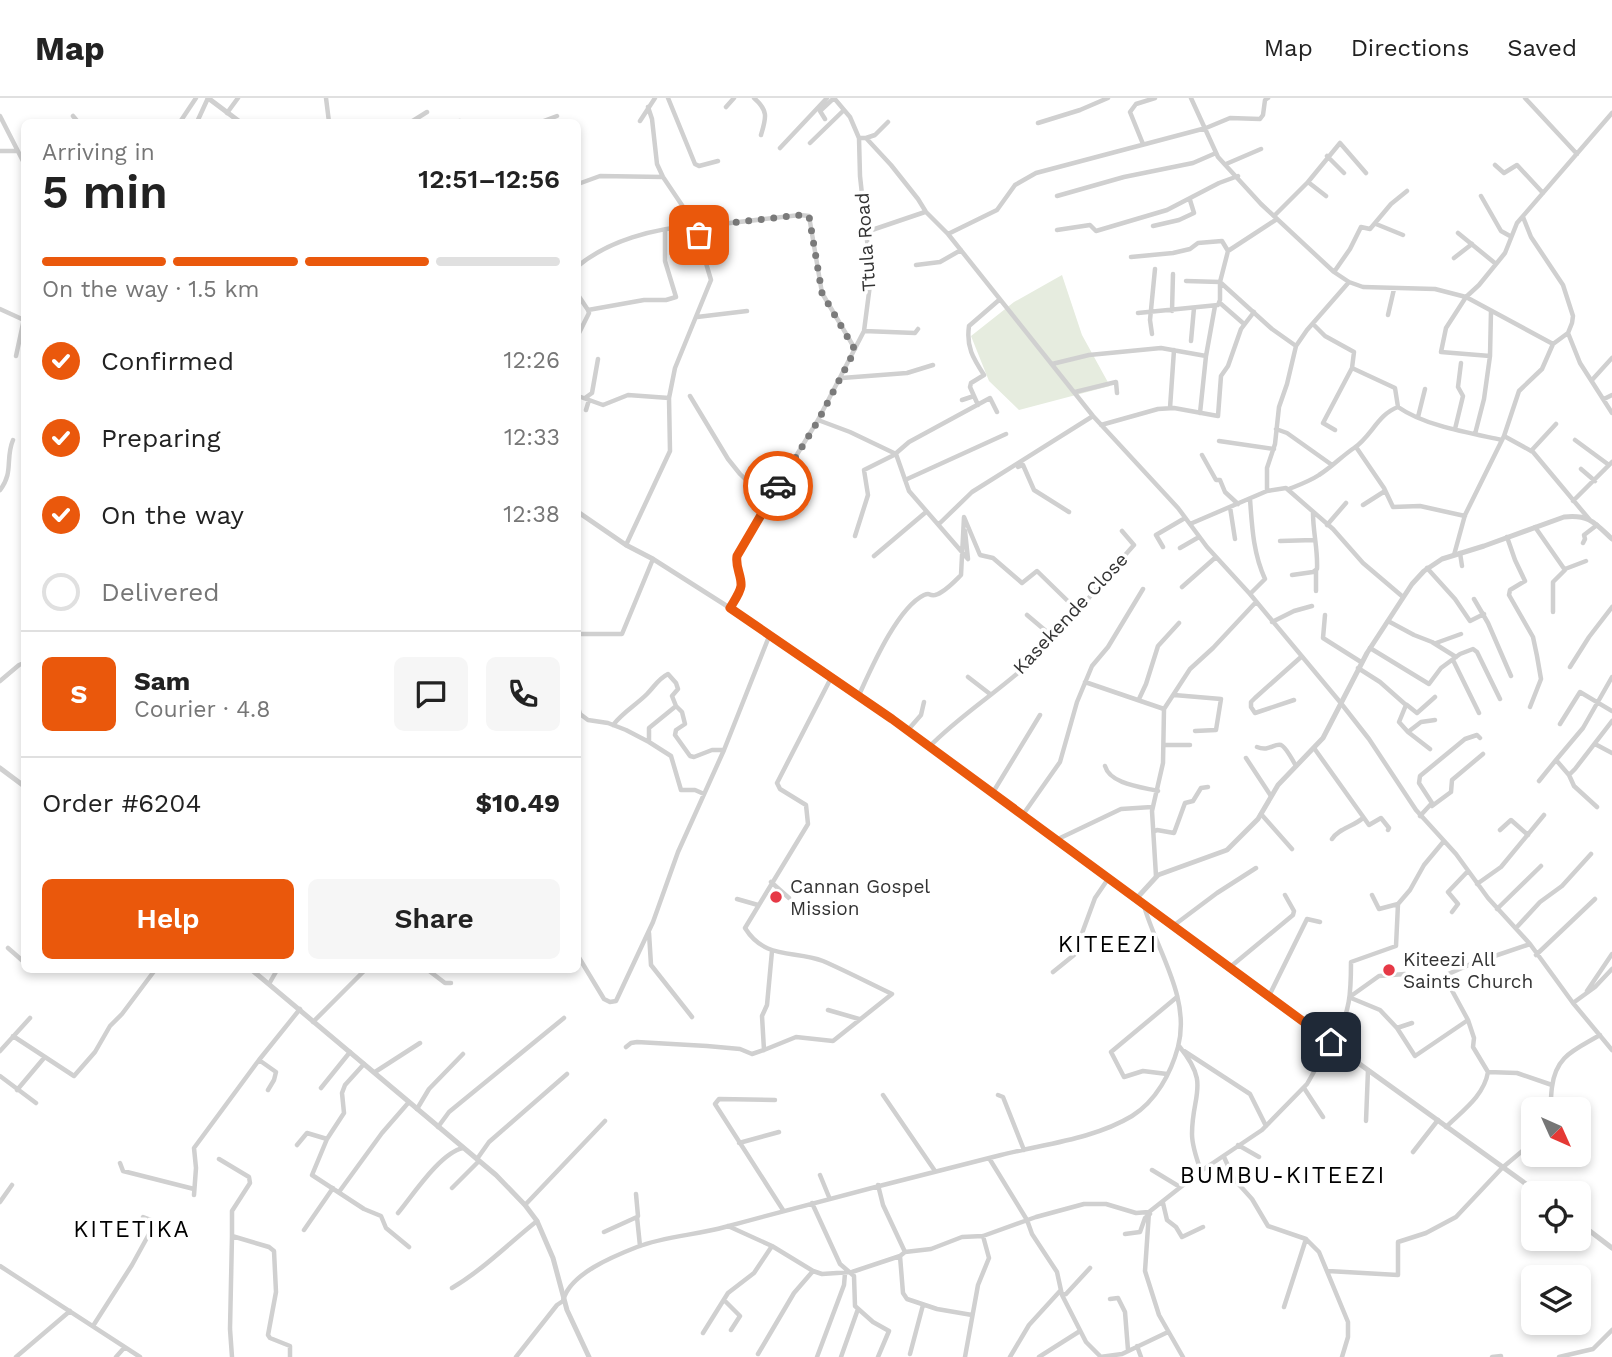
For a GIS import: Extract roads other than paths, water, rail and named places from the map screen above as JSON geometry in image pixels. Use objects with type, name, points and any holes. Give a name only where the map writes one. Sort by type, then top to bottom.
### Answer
[{"type":"street","points":[[182,119],[196,98]]},
{"type":"street","points":[[198,119],[208,98],[236,119]]},
{"type":"street","points":[[227,113],[238,98]]},
{"type":"street","points":[[326,98],[328,119]]},
{"type":"street","points":[[640,121],[655,98]]},
{"type":"street","points":[[668,98],[695,164],[699,166],[718,162]]},
{"type":"street","points":[[726,107],[734,98]]},
{"type":"street","points":[[754,98],[766,111],[767,117],[761,135]]},
{"type":"street","points":[[780,148],[827,98]]},
{"type":"street","points":[[825,118],[820,111],[834,98]]},
{"type":"street","name":"Ttula Road","points":[[730,608],[740,589],[737,556],[818,421],[864,331],[871,277],[859,163],[863,138],[834,98]]},
{"type":"street","points":[[1038,123],[1108,98]]},
{"type":"street","points":[[1143,144],[1130,112],[1136,104],[1155,98]]},
{"type":"street","points":[[1191,98],[1216,153],[1275,217],[1349,282],[1363,287],[1435,289],[1466,297],[1553,344]]},
{"type":"street","points":[[948,233],[997,210],[1007,194],[1024,178],[1206,128],[1230,118],[1260,119],[1268,98]]},
{"type":"street","points":[[1524,98],[1577,154]]},
{"type":"street","points":[[625,545],[670,451],[669,398],[675,368],[711,280],[694,227],[657,164],[648,107]]},
{"type":"street","points":[[810,143],[845,110]]},
{"type":"street","points":[[416,119],[427,112]]},
{"type":"street","points":[[1490,356],[1441,352],[1446,328],[1466,297],[1496,264],[1523,217],[1612,113]]},
{"type":"street","points":[[0,116],[21,157]]},
{"type":"street","points":[[549,119],[557,116]]},
{"type":"street","points":[[863,138],[875,135],[888,122]]},
{"type":"street","points":[[863,138],[897,173],[926,212],[948,233],[1093,416],[1185,517],[1199,537],[1340,702],[1369,739],[1420,816],[1497,909],[1530,944],[1612,1050]]},
{"type":"street","points":[[1199,413],[1206,356],[1228,251],[1275,217],[1340,143],[1366,173]]},
{"type":"street","points":[[1226,164],[1261,149]]},
{"type":"street","points":[[0,151],[18,151]]},
{"type":"street","points":[[1057,196],[1124,177],[1193,163],[1216,153]]},
{"type":"street","points":[[1327,156],[1344,173]]},
{"type":"street","points":[[1495,165],[1504,173],[1517,165],[1544,193]]},
{"type":"street","points":[[581,183],[600,176],[663,177]]},
{"type":"street","points":[[1057,230],[1090,225],[1096,231],[1167,210],[1238,176]]},
{"type":"street","points":[[1308,182],[1326,196]]},
{"type":"street","points":[[1335,272],[1361,227],[1370,229],[1391,204],[1407,191]]},
{"type":"street","points":[[1480,196],[1501,230],[1510,236]]},
{"type":"street","points":[[1153,226],[1179,220],[1194,213],[1190,200]]},
{"type":"street","points":[[866,232],[926,212]]},
{"type":"street","points":[[581,264],[614,243],[665,231],[809,216],[822,293],[855,350]]},
{"type":"street","points":[[1462,566],[1457,554],[1465,516],[1503,438],[1519,391],[1542,369],[1553,344],[1568,333],[1573,316],[1563,285],[1531,237],[1523,217]]},
{"type":"street","points":[[1376,224],[1403,234]]},
{"type":"street","points":[[588,310],[676,297],[665,261],[665,231]]},
{"type":"street","points":[[1458,233],[1496,264]]},
{"type":"street","points":[[1131,257],[1174,253],[1190,249],[1200,242],[1222,242],[1228,251]]},
{"type":"street","points":[[1454,258],[1472,244]]},
{"type":"street","points":[[916,265],[940,262],[961,250]]},
{"type":"street","points":[[1152,334],[1150,320],[1155,269]]},
{"type":"street","points":[[1172,312],[1173,274]]},
{"type":"street","points":[[1186,281],[1220,282],[1296,346]]},
{"type":"street","points":[[1267,491],[1267,468],[1274,449],[1279,407],[1296,346],[1349,282]]},
{"type":"street","points":[[1388,315],[1394,289]]},
{"type":"street","points":[[978,405],[971,383],[984,374],[969,350],[969,326],[999,299]]},
{"type":"street","points":[[581,300],[589,313],[581,329]]},
{"type":"street","points":[[1138,313],[1172,312],[1217,304],[1244,324]]},
{"type":"street","points":[[1191,341],[1194,308]]},
{"type":"street","points":[[0,309],[21,318]]},
{"type":"street","points":[[697,317],[747,311]]},
{"type":"street","points":[[1475,434],[1484,399],[1490,356],[1491,311]]},
{"type":"street","points":[[1101,425],[1158,409],[1170,408],[1216,416],[1219,414],[1221,376],[1228,366],[1244,324],[1254,312]]},
{"type":"street","points":[[1313,324],[1325,336],[1354,353],[1352,368],[1323,423],[1335,430]]},
{"type":"street","points":[[864,331],[901,334],[915,333],[918,329]]},
{"type":"street","points":[[16,356],[21,333]]},
{"type":"street","points":[[1568,333],[1580,363],[1612,413]]},
{"type":"street","points":[[1051,364],[1106,353],[1161,348],[1206,356]]},
{"type":"street","points":[[1170,408],[1174,351]]},
{"type":"street","points":[[1592,380],[1612,358]]},
{"type":"street","points":[[586,410],[598,359]]},
{"type":"street","points":[[1455,429],[1463,396],[1458,387],[1461,363]]},
{"type":"street","points":[[841,378],[906,373],[933,365]]},
{"type":"street","points":[[1352,368],[1395,388],[1398,407]]},
{"type":"street","points":[[1075,392],[1116,382],[1117,393]]},
{"type":"street","points":[[1418,417],[1425,389]]},
{"type":"street","points":[[581,397],[603,405],[628,395],[669,398]]},
{"type":"street","points":[[1604,400],[1612,395]]},
{"type":"street","points":[[690,396],[728,459],[769,502]]},
{"type":"street","points":[[962,400],[974,396]]},
{"type":"street","points":[[855,536],[868,495],[863,472],[896,454],[909,442],[990,398],[997,412]]},
{"type":"street","points":[[1398,407],[1418,417],[1455,429],[1503,438],[1531,452],[1573,501],[1612,539]]},
{"type":"street","points":[[1190,524],[1267,491],[1288,489],[1317,477],[1356,447],[1387,412],[1398,407]]},
{"type":"street","points":[[939,524],[964,498],[1045,449],[1093,416]]},
{"type":"street","points":[[818,421],[850,432],[896,454],[909,491],[968,559],[964,517]]},
{"type":"street","points":[[1531,452],[1556,424]]},
{"type":"street","points":[[1276,429],[1287,433],[1332,465]]},
{"type":"street","points":[[905,480],[1006,434]]},
{"type":"street","points":[[0,490],[8,479],[9,452],[13,440]]},
{"type":"street","points":[[1573,501],[1610,464],[1575,440]]},
{"type":"street","points":[[1219,441],[1274,449]]},
{"type":"street","points":[[1356,447],[1394,507],[1420,506],[1465,516]]},
{"type":"street","points":[[1202,455],[1216,480],[1221,481],[1225,492],[1238,503]]},
{"type":"street","points":[[1004,472],[1023,465],[1034,490],[1069,512]]},
{"type":"street","points":[[1581,469],[1595,481]]},
{"type":"street","points":[[1288,489],[1363,563],[1404,597]]},
{"type":"street","points":[[1363,505],[1385,491]]},
{"type":"street","points":[[1250,499],[1256,557],[1265,579],[1250,594]]},
{"type":"street","points":[[1327,525],[1346,502]]},
{"type":"street","points":[[1230,508],[1235,539]]},
{"type":"street","points":[[874,556],[926,512]]},
{"type":"street","points":[[1313,512],[1314,540],[1318,549],[1316,591]]},
{"type":"street","points":[[581,514],[625,545],[653,559],[770,634],[859,695],[1521,1181]]},
{"type":"street","points":[[1136,899],[1156,876],[1227,850],[1261,814],[1271,796],[1296,765],[1326,734],[1359,665],[1404,597],[1427,568],[1442,559],[1564,517],[1577,515],[1590,519]]},
{"type":"street","points":[[964,517],[980,555],[993,558],[1022,583],[1037,571],[1077,610]]},
{"type":"street","points":[[859,695],[899,620],[922,597],[935,595],[961,575],[964,517]]},
{"type":"street","points":[[1163,547],[1156,536],[1185,517]]},
{"type":"street","points":[[1583,543],[1584,536],[1597,525]]},
{"type":"street","points":[[1535,527],[1565,569]]},
{"type":"street","name":"Kasekende Close","points":[[929,747],[954,722],[1024,667],[1053,637],[1134,545],[1122,531]]},
{"type":"street","points":[[1180,548],[1199,537]]},
{"type":"street","points":[[1507,537],[1525,580],[1510,590],[1509,595],[1533,638],[1541,677],[1531,707]]},
{"type":"street","points":[[1280,541],[1314,540]]},
{"type":"street","points":[[1182,587],[1216,557]]},
{"type":"street","points":[[581,634],[622,634],[653,559]]},
{"type":"street","points":[[1553,612],[1553,582],[1565,569],[1586,561]]},
{"type":"street","points":[[1427,568],[1450,593],[1470,621],[1483,614]]},
{"type":"street","points":[[1292,575],[1316,570]]},
{"type":"street","points":[[1022,816],[1060,762],[1077,702],[1094,661],[1108,647],[1143,589]]},
{"type":"street","points":[[1475,599],[1511,676]]},
{"type":"street","points":[[1156,876],[1152,807],[1163,763],[1164,709],[1190,669],[1256,602]]},
{"type":"street","points":[[1272,622],[1312,606]]},
{"type":"street","points":[[1570,667],[1612,607]]},
{"type":"street","points":[[1027,615],[1053,637]]},
{"type":"street","points":[[1325,615],[1323,638],[1406,705],[1417,713],[1435,697]]},
{"type":"street","points":[[1388,621],[1435,644],[1454,659],[1479,713]]},
{"type":"street","points":[[1139,699],[1158,646],[1179,623]]},
{"type":"street","points":[[581,961],[604,999],[616,1001],[649,933],[678,852],[724,750],[770,634]]},
{"type":"street","points":[[1435,644],[1461,634]]},
{"type":"street","points":[[1370,648],[1429,684],[1441,668],[1473,649],[1500,699]]},
{"type":"street","points":[[1294,700],[1262,712],[1255,713],[1251,707],[1255,698],[1301,657]]},
{"type":"street","points":[[0,681],[21,665]]},
{"type":"street","points":[[613,724],[666,675],[676,683],[678,689],[672,696],[682,712],[685,724],[676,730],[675,735],[690,756],[724,750]]},
{"type":"street","points":[[626,1048],[637,1042],[740,1049],[752,1054],[796,1037],[833,1041],[892,994],[822,961],[772,951],[745,930],[745,925],[806,827],[808,819],[805,803],[780,789],[777,783],[832,676]]},
{"type":"street","points":[[968,677],[990,694]]},
{"type":"street","points":[[1539,781],[1583,727],[1612,677]]},
{"type":"street","points":[[1085,682],[1164,709]]},
{"type":"street","points":[[1560,724],[1580,692],[1612,711]]},
{"type":"street","points":[[1173,695],[1221,699],[1216,730],[1195,731]]},
{"type":"street","points":[[907,731],[921,715],[924,702]]},
{"type":"street","points":[[1406,705],[1399,720],[1408,732],[1430,749]]},
{"type":"street","points":[[649,741],[649,728],[676,706]]},
{"type":"street","points":[[581,714],[588,720],[613,724],[649,741],[673,758],[681,790],[695,790],[704,794]]},
{"type":"street","points":[[992,794],[1040,715]]},
{"type":"street","points":[[1408,732],[1421,722],[1436,720]]},
{"type":"street","points":[[1569,775],[1612,721]]},
{"type":"street","points":[[1606,728],[1612,732]]},
{"type":"street","points":[[1431,806],[1432,803],[1419,783],[1420,776],[1465,739],[1477,735],[1480,738]]},
{"type":"street","points":[[1595,744],[1612,753]]},
{"type":"street","points":[[1164,745],[1190,745]]},
{"type":"street","points":[[1257,747],[1265,750],[1283,746],[1296,765]]},
{"type":"street","points":[[1314,748],[1363,818],[1370,825],[1382,818],[1388,830]]},
{"type":"street","points":[[1420,816],[1451,792],[1452,780],[1483,754]]},
{"type":"street","points":[[1245,758],[1271,796]]},
{"type":"street","points":[[1556,760],[1569,775],[1574,786],[1597,807]]},
{"type":"street","points":[[1105,766],[1109,774],[1125,783],[1158,791]]},
{"type":"street","points":[[0,768],[21,784]]},
{"type":"street","points":[[1154,832],[1157,830],[1174,833],[1185,803],[1194,802],[1201,788],[1208,787]]},
{"type":"street","points":[[1056,840],[1121,809],[1152,807]]},
{"type":"street","points":[[1261,814],[1292,849]]},
{"type":"street","points":[[1477,884],[1498,870],[1544,815]]},
{"type":"street","points":[[1332,839],[1340,831],[1351,828],[1363,818]]},
{"type":"street","points":[[1500,830],[1511,820],[1528,835]]},
{"type":"street","points":[[1371,895],[1379,909],[1398,904],[1410,891],[1421,869],[1444,842]]},
{"type":"street","points":[[1516,928],[1540,902],[1562,886],[1591,854]]},
{"type":"street","points":[[1497,909],[1541,866]]},
{"type":"street","points":[[1173,926],[1217,892],[1256,868]]},
{"type":"street","points":[[1452,912],[1458,903],[1448,892],[1468,871]]},
{"type":"street","points":[[1053,972],[1074,955],[1095,898],[1108,878]]},
{"type":"street","points":[[771,882],[789,898]]},
{"type":"street","points":[[1229,968],[1293,915],[1294,911],[1285,895]]},
{"type":"street","points":[[737,899],[758,905]]},
{"type":"street","points":[[1536,955],[1595,899]]},
{"type":"street","points":[[1125,1234],[1140,1232],[1149,1213],[1201,1171],[1266,1126],[1304,1088],[1315,1074],[1331,1042],[1336,1039],[1351,997],[1351,962],[1396,946],[1398,904]]},
{"type":"street","points":[[516,1357],[563,1301],[570,1287],[588,1272],[640,1246],[727,1226],[878,1185],[1077,1138],[1121,1122],[1145,1106],[1156,1094],[1180,1047],[1181,1015],[1178,997],[1143,905]]},
{"type":"street","points":[[1268,998],[1307,919],[1320,922]]},
{"type":"street","points":[[649,933],[651,965],[692,1017]]},
{"type":"street","points":[[1446,1128],[1480,1094],[1488,1072],[1473,1046],[1474,1038],[1468,1020],[1446,975],[1530,944]]},
{"type":"street","points":[[8,948],[21,959]]},
{"type":"street","points":[[764,1050],[762,1016],[767,1005],[772,951]]},
{"type":"street","points":[[1583,997],[1612,954]]},
{"type":"street","points":[[1573,1003],[1612,969]]},
{"type":"street","points":[[13,1036],[71,1076],[76,1075],[95,1052],[110,1026],[153,973]]},
{"type":"street","points":[[256,973],[506,1183],[537,1222],[553,1258],[563,1301],[589,1357]]},
{"type":"street","points":[[269,984],[275,973]]},
{"type":"street","points":[[313,1022],[362,973]]},
{"type":"street","points":[[432,973],[445,983],[451,983]]},
{"type":"street","points":[[1351,997],[1379,976],[1405,974]]},
{"type":"street","points":[[1167,1074],[1143,1071],[1124,1077],[1111,1052],[1178,997]]},
{"type":"street","points":[[1351,997],[1380,1010],[1397,1028],[1415,1056],[1468,1020]]},
{"type":"street","points":[[120,1163],[123,1171],[194,1192],[194,1148],[300,1009]]},
{"type":"street","points":[[828,1010],[860,1020]]},
{"type":"street","points":[[0,1051],[30,1018]]},
{"type":"street","points":[[438,1127],[449,1112],[564,1018]]},
{"type":"street","points":[[1397,1028],[1412,1023]]},
{"type":"street","points":[[1551,1097],[1557,1064],[1566,1055],[1600,1035]]},
{"type":"street","points":[[375,1072],[419,1043]]},
{"type":"street","points":[[1180,1047],[1250,1094],[1266,1126]]},
{"type":"street","points":[[1180,1047],[1191,1064],[1198,1084],[1192,1134],[1201,1171]]},
{"type":"street","points":[[321,1088],[350,1052]]},
{"type":"street","points":[[417,1109],[429,1089],[463,1054]]},
{"type":"street","points":[[17,1090],[44,1058]]},
{"type":"street","points":[[259,1060],[276,1072],[268,1090]]},
{"type":"street","points":[[364,1064],[345,1085],[342,1093],[344,1113],[327,1139],[312,1175],[364,1209],[381,1216],[386,1228],[409,1247]]},
{"type":"street","points":[[1366,1121],[1368,1070]]},
{"type":"street","points":[[1488,1072],[1517,1073],[1552,1084]]},
{"type":"street","points":[[452,1188],[478,1160],[489,1142],[567,1074]]},
{"type":"street","points":[[0,1076],[37,1103]]},
{"type":"street","points":[[1304,1088],[1323,1117]]},
{"type":"street","points":[[883,1095],[935,1171]]},
{"type":"street","points":[[998,1095],[1003,1097],[1024,1150]]},
{"type":"street","points":[[775,1100],[719,1099],[716,1102],[721,1115],[783,1210]]},
{"type":"street","points":[[339,1192],[382,1133],[409,1102]]},
{"type":"street","points":[[525,1205],[605,1121]]},
{"type":"street","points":[[1413,1152],[1438,1121]]},
{"type":"street","points":[[739,1143],[779,1132]]},
{"type":"street","points":[[297,1145],[307,1133],[327,1139]]},
{"type":"street","points":[[1238,1145],[1259,1157]]},
{"type":"street","points":[[398,1213],[439,1164],[463,1147]]},
{"type":"street","points":[[1328,1271],[1399,1275],[1398,1242],[1426,1233],[1456,1217],[1502,1168],[1521,1152]]},
{"type":"street","points":[[1224,1157],[1237,1184],[1252,1199],[1268,1226],[1306,1239],[1315,1247],[1328,1271],[1349,1326],[1342,1357]]},
{"type":"street","points":[[989,1158],[1057,1272],[1061,1293],[1086,1342],[1100,1356],[1116,1356],[1168,1332]]},
{"type":"street","points":[[219,1160],[249,1177],[250,1183],[232,1211],[232,1357]]},
{"type":"street","points":[[1152,1170],[1180,1187]]},
{"type":"street","points":[[820,1175],[828,1198]]},
{"type":"street","points":[[0,1202],[12,1185]]},
{"type":"street","points":[[878,1185],[883,1205],[905,1252]]},
{"type":"street","points":[[304,1230],[333,1188]]},
{"type":"street","points":[[636,1194],[640,1246]]},
{"type":"street","points":[[812,1203],[840,1264],[852,1272],[856,1284],[854,1304],[889,1331],[878,1357]]},
{"type":"street","points":[[1163,1203],[1167,1220],[1176,1227],[1182,1237],[1203,1227]]},
{"type":"street","points":[[727,1226],[772,1246],[822,1274],[852,1272],[905,1252],[931,1249],[962,1237],[983,1236],[1084,1204],[1106,1204],[1136,1213],[1149,1213]]},
{"type":"street","points":[[1149,1213],[1145,1271],[1159,1315],[1183,1357]]},
{"type":"street","points":[[93,1326],[124,1279],[154,1225],[151,1220],[143,1217]]},
{"type":"street","points":[[604,1232],[638,1217]]},
{"type":"street","points":[[452,1288],[475,1275],[511,1241],[537,1222]]},
{"type":"street","points":[[1591,1233],[1609,1246],[1612,1238]]},
{"type":"street","points":[[232,1236],[274,1251],[276,1292],[268,1335],[290,1346],[290,1357]]},
{"type":"street","points":[[965,1357],[981,1274],[989,1258],[983,1236]]},
{"type":"street","points":[[1284,1307],[1306,1239]]},
{"type":"street","points":[[704,1334],[730,1290],[754,1273],[772,1246]]},
{"type":"street","points":[[900,1256],[905,1297],[923,1305],[972,1315]]},
{"type":"street","points":[[0,1266],[140,1357]]},
{"type":"street","points":[[1010,1357],[1029,1325],[1061,1293],[1066,1294],[1090,1268]]},
{"type":"street","points":[[758,1354],[794,1293],[813,1271]]},
{"type":"street","points":[[817,1357],[844,1285],[845,1273]]},
{"type":"street","points":[[1110,1299],[1118,1298],[1123,1305],[1128,1350]]},
{"type":"street","points":[[724,1300],[740,1316],[731,1330]]},
{"type":"street","points":[[910,1354],[923,1305]]},
{"type":"street","points":[[841,1357],[858,1309]]},
{"type":"street","points":[[16,1357],[70,1311]]},
{"type":"street","points":[[1559,1357],[1593,1349],[1612,1330]]},
{"type":"street","points":[[1039,1357],[1080,1331]]},
{"type":"street","points":[[1137,1346],[1141,1357]]},
{"type":"street","points":[[116,1357],[124,1348]]},
{"type":"street","points":[[1492,1357],[1501,1356]]},
{"type":"place","name":"Cannan Gospel Mission","points":[[776,897]]},
{"type":"place","name":"Kiteezi All Saints Church","points":[[1389,970]]},
{"type":"district","name":"KITEEZI","points":[[1108,944]]},
{"type":"district","name":"BUMBU-KITEEZI","points":[[1283,1175]]},
{"type":"district","name":"KITETIKA","points":[[132,1229]]}]
